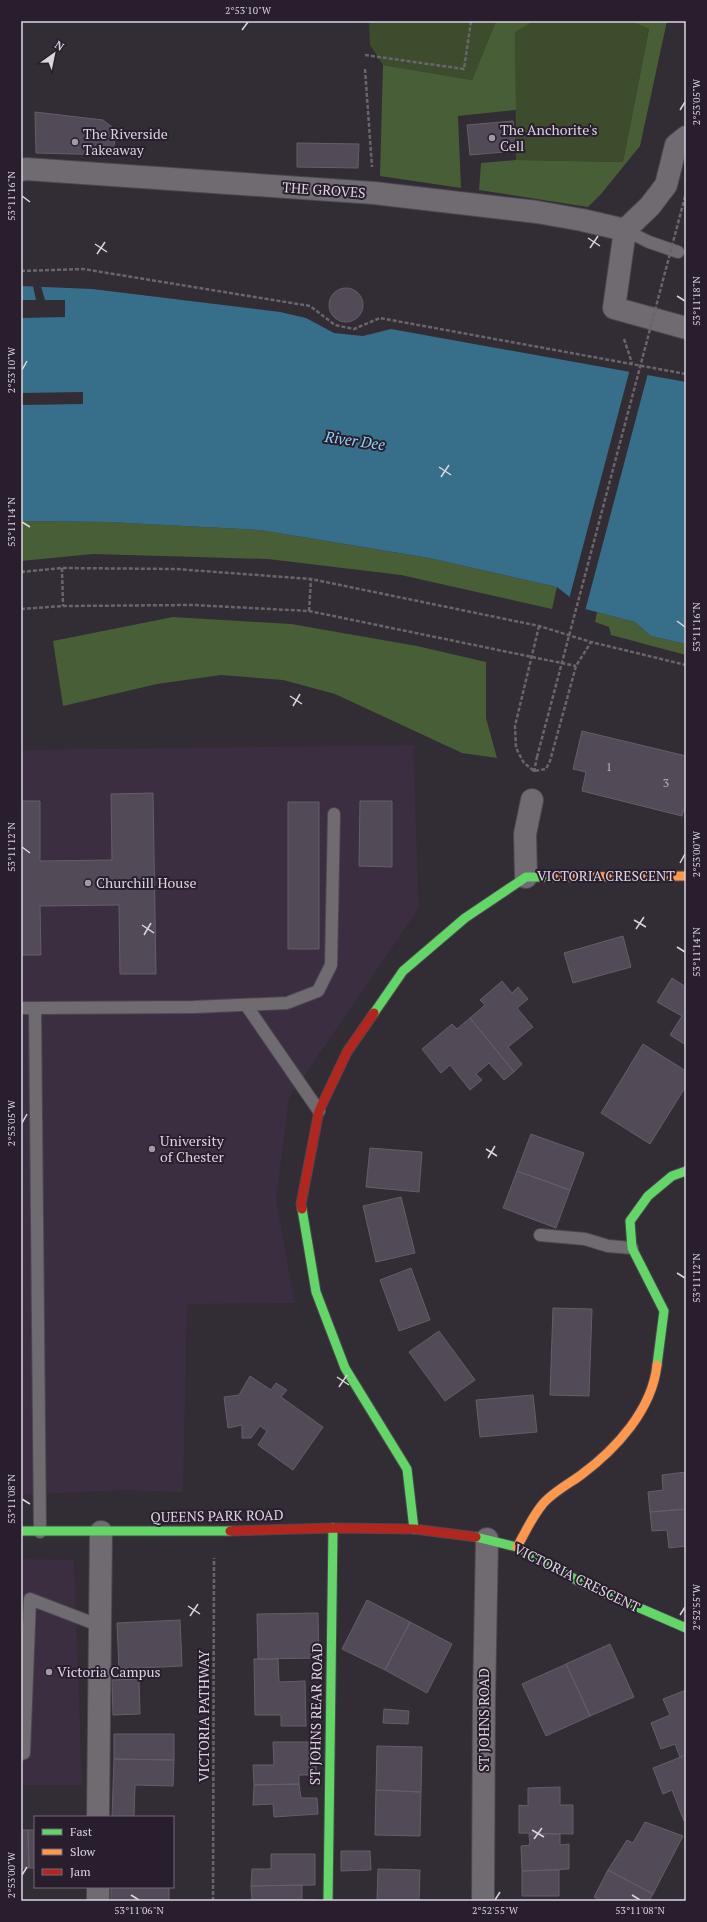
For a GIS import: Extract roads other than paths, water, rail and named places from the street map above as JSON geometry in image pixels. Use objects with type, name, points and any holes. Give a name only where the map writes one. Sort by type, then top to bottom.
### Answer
[{"type":"street","points":[[686,137],[676,145],[666,185],[650,206],[624,230],[614,308],[686,328]]},
{"type":"street","name":"THE GROVES","points":[[21,170],[26,169],[374,193],[537,212],[582,220],[624,230]]},
{"type":"street","name":"VICTORIA CRESCENT","points":[[526,877],[525,834],[532,800]]},
{"type":"street","name":"VICTORIA CRESCENT","points":[[686,876],[526,877],[465,918],[403,971],[346,1052],[319,1111],[301,1204],[316,1292],[345,1368],[407,1469],[414,1529],[487,1539],[517,1547],[582,1583],[686,1628]]},
{"type":"street","points":[[517,1547],[542,1504],[601,1460],[627,1431],[646,1401],[656,1376],[664,1311],[632,1248],[630,1221],[648,1196],[672,1176],[686,1171]]},
{"type":"street","name":"QUEENS PARK ROAD","points":[[21,1531],[214,1531],[333,1528],[414,1529]]},
{"type":"street","name":"ST JOHNS REAR ROAD","points":[[328,1901],[333,1528]]},
{"type":"street","points":[[98,1816],[98,1625],[101,1532]]},
{"type":"street","name":"ST JOHNS ROAD","points":[[484,1901],[484,1700],[487,1539]]},
{"type":"street","points":[[98,1888],[98,1901]]},
{"type":"lane","points":[[624,230],[649,242],[678,252]]},
{"type":"lane","points":[[21,1008],[194,1007],[287,1003],[318,990],[331,965],[334,814]]},
{"type":"lane","points":[[246,1005],[319,1111]]},
{"type":"lane","points":[[35,1008],[40,1532]]},
{"type":"lane","points":[[540,1235],[585,1239],[608,1246],[632,1248]]},
{"type":"lane","points":[[21,1754],[24,1753],[25,1598],[98,1625]]},
{"type":"water","name":"River Dee","points":[[21,286],[92,289],[280,312],[306,318],[334,333],[363,336],[391,329],[686,382],[686,644],[651,636],[635,622],[585,609],[557,587],[429,558],[260,530],[108,522],[21,521]]},
{"type":"place","name":"The Anchorite's Cell","points":[[492,138]]},
{"type":"place","name":"The Riverside Takeaway","points":[[75,142]]},
{"type":"place","name":"Churchill House","points":[[88,883]]},
{"type":"place","name":"University of Chester","points":[[152,1149]]},
{"type":"place","name":"Victoria Campus","points":[[49,1672]]}]
